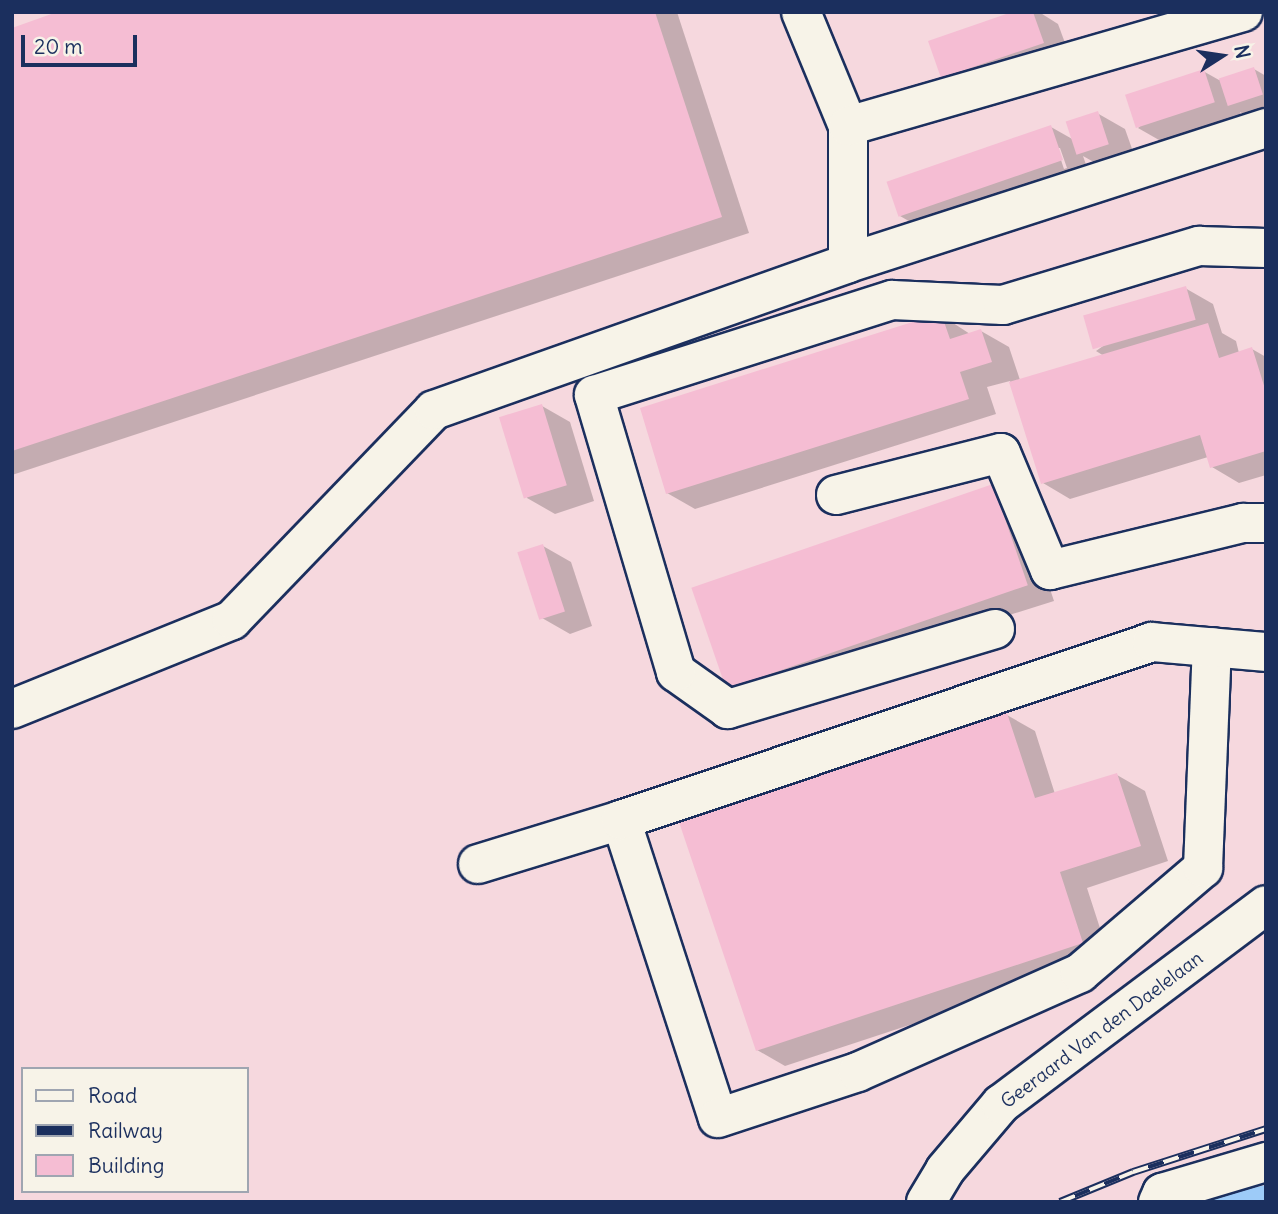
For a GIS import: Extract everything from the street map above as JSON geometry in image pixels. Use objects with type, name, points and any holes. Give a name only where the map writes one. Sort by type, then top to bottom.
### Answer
[{"type":"street","points":[[801,12],[848,126],[848,263]]},
{"type":"street","points":[[848,126],[1145,25],[1223,15]]},
{"type":"street","points":[[12,709],[232,620],[434,410],[848,263],[1266,128]]},
{"type":"street","points":[[995,629],[728,709],[676,672],[594,395],[892,300],[1003,305],[1199,246],[1266,248]]},
{"type":"street","points":[[836,495],[1001,453],[1050,570],[1243,523],[1266,523]]},
{"type":"street","points":[[478,864],[621,820],[1152,642],[1266,652]]},
{"type":"street","points":[[621,820],[718,1118],[858,1072],[1080,973],[1203,868],[1212,647]]},
{"type":"street","name":"Geeraard Van den Daelelaan","points":[[926,1202],[945,1170],[1000,1104],[1266,905]]},
{"type":"street","points":[[1158,1202],[1162,1193],[1266,1162]]},
{"type":"shaded area","points":[[12,12],[1266,12],[1266,1185],[1182,1202],[12,1202]]},
{"type":"water","points":[[1266,1185],[1266,1202],[1182,1202]]},
{"type":"building","points":[[57,12],[655,12],[722,217],[12,451],[12,28]]},
{"type":"building","points":[[1012,12],[1033,12],[1044,43],[941,78],[928,41]]},
{"type":"building","points":[[1254,67],[1263,95],[1228,106],[1219,78]]},
{"type":"building","points":[[1204,69],[1215,102],[1136,128],[1125,95]]},
{"type":"building","points":[[1098,111],[1109,144],[1076,155],[1066,122]]},
{"type":"building","points":[[1051,125],[1063,160],[899,217],[886,182]]},
{"type":"building","points":[[1186,286],[1196,320],[1093,349],[1083,315]]},
{"type":"building","points":[[941,313],[950,339],[981,329],[992,362],[960,372],[969,399],[666,494],[640,408]]},
{"type":"building","points":[[1208,323],[1219,358],[1252,347],[1266,392],[1266,451],[1210,468],[1200,435],[1041,484],[1009,382]]},
{"type":"building","points":[[542,404],[567,485],[524,498],[499,417]]},
{"type":"building","points":[[993,484],[1028,585],[726,689],[691,588]]},
{"type":"building","points":[[543,544],[565,612],[539,620],[517,552]]},
{"type":"building","points":[[1007,713],[1035,798],[1117,773],[1141,846],[1060,872],[1083,943],[756,1051],[679,822]]},
{"type":"railway","points":[[1060,1202],[1133,1172],[1266,1129]]}]
